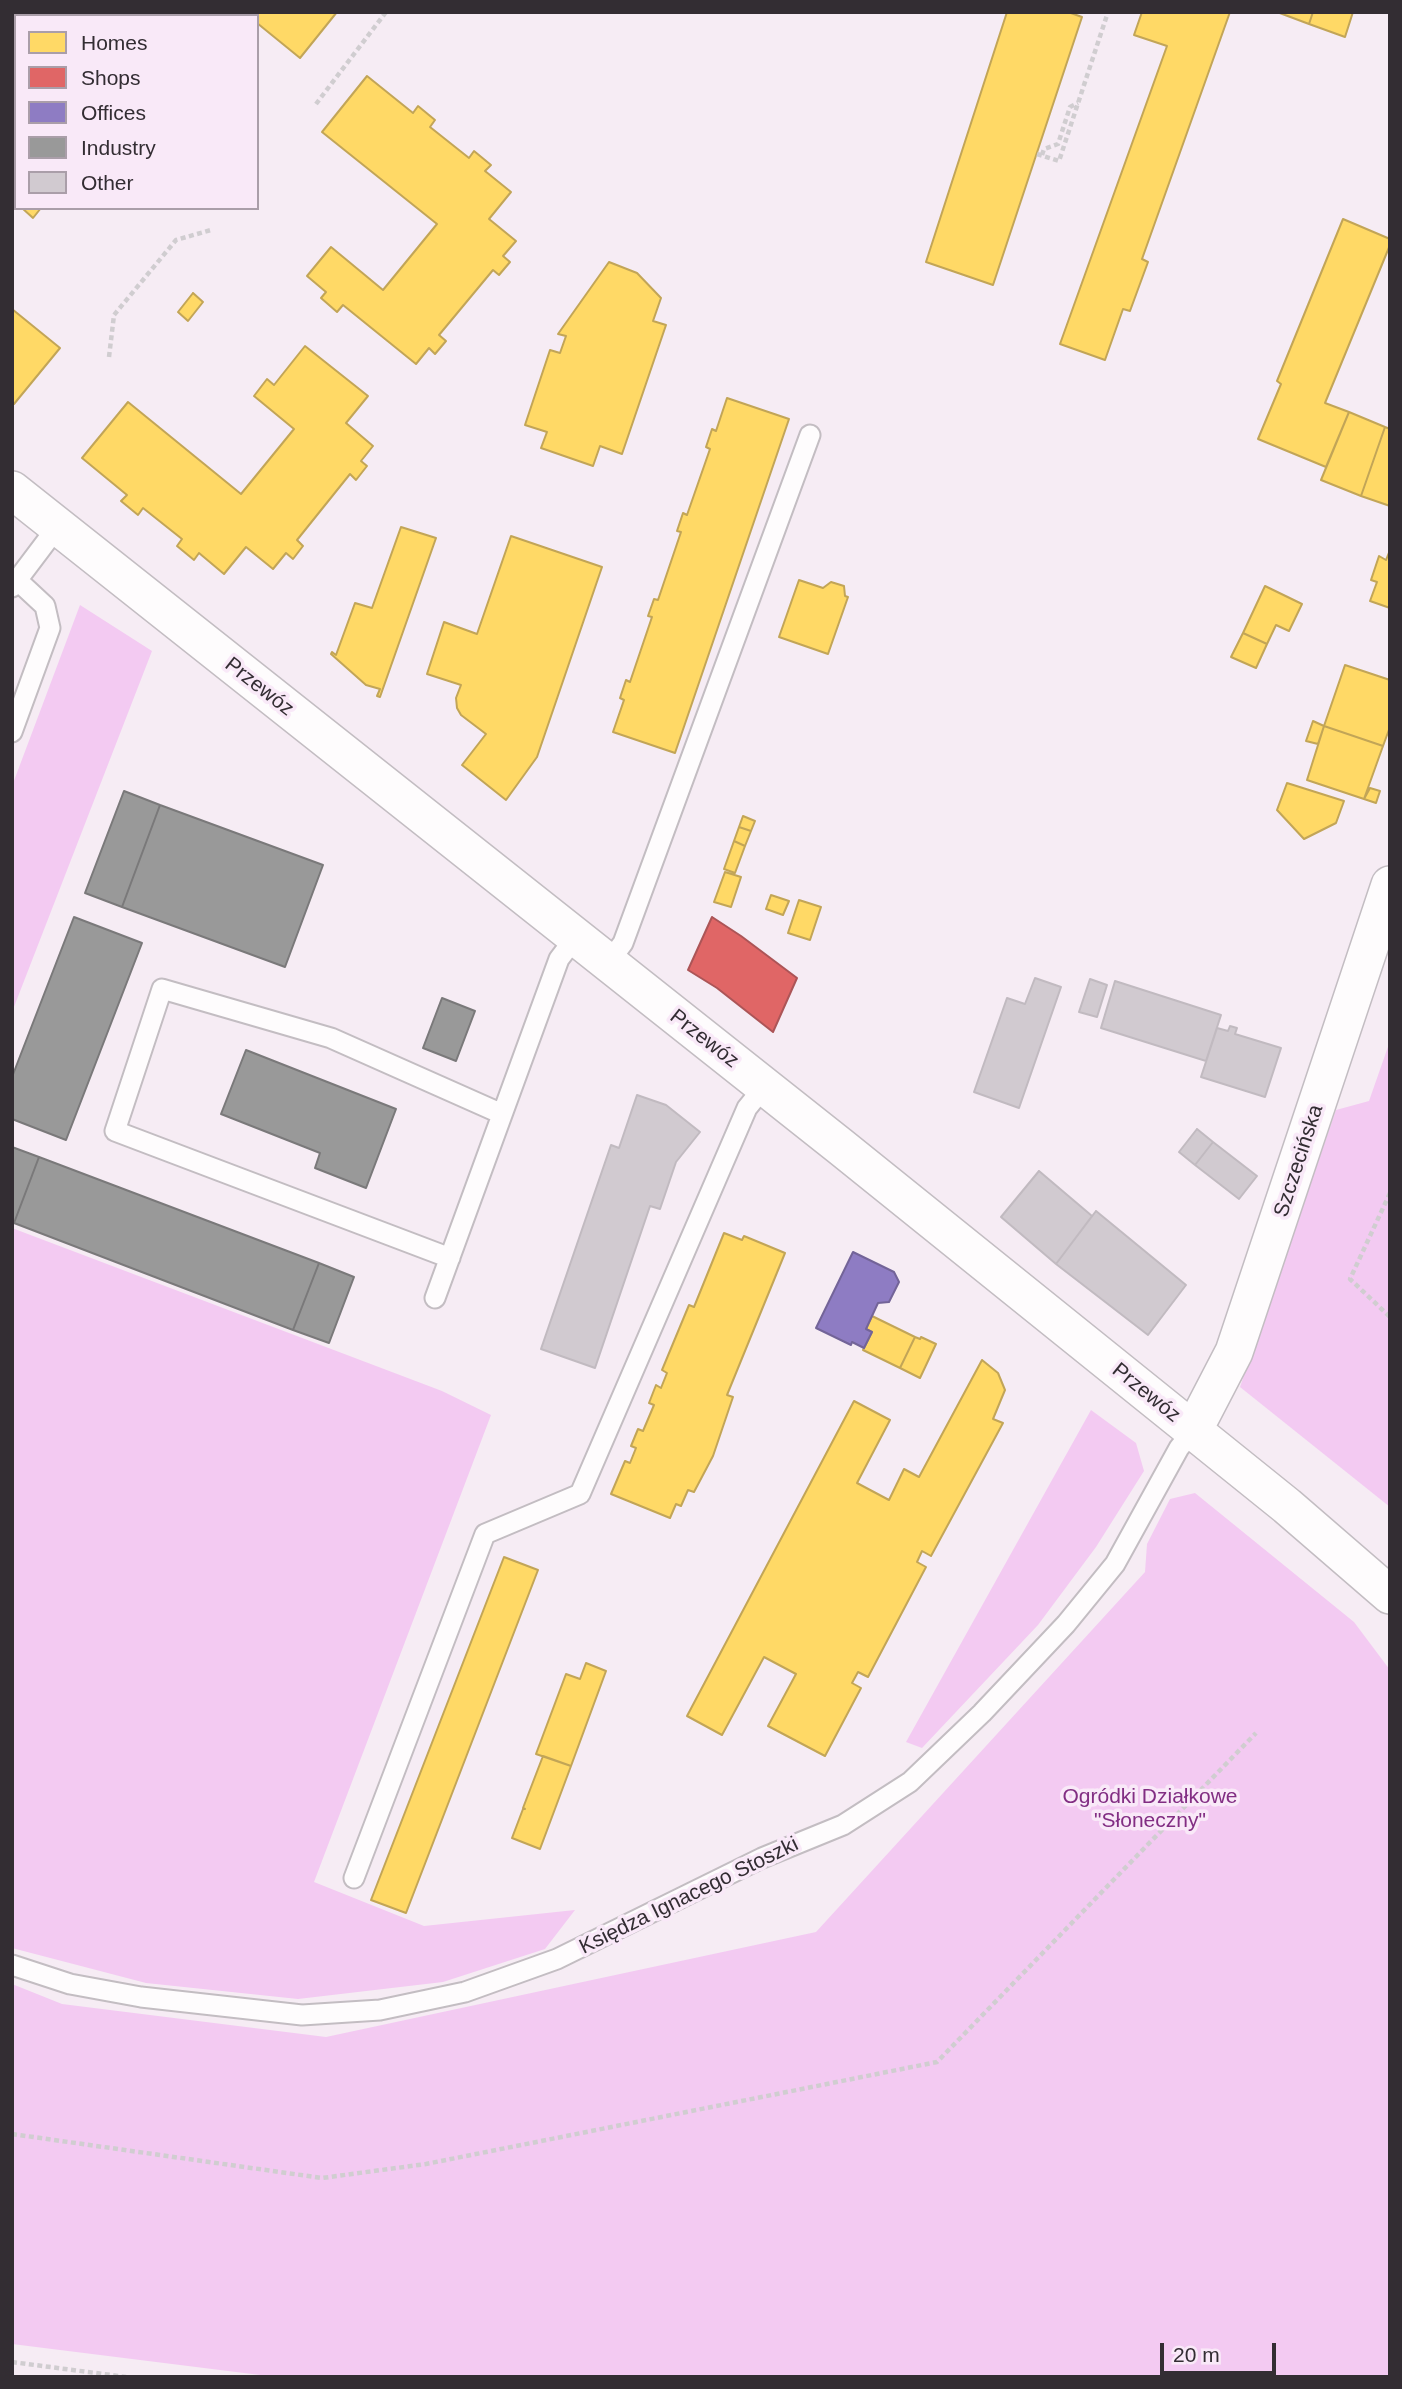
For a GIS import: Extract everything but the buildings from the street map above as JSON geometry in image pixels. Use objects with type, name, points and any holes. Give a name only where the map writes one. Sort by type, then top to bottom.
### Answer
[{"type":"street","name":"Przewóz","points":[[12,490],[1287,1506],[1390,1595]]},
{"type":"street","name":"Szczecińska","points":[[1193,1431],[1225,1375],[1234,1352],[1390,885]]},
{"type":"lane","points":[[608,963],[623,943],[810,435]]},
{"type":"lane","points":[[12,732],[51,628],[45,606],[15,583],[58,526]]},
{"type":"lane","points":[[435,1298],[559,959],[575,938]]},
{"type":"lane","points":[[450,1258],[115,1130],[162,989],[331,1038],[502,1114]]},
{"type":"lane","points":[[354,1878],[485,1534],[580,1494],[747,1108],[764,1087]]},
{"type":"lane","name":"Księdza Ignacego Stoszki","points":[[12,1965],[70,1984],[141,1997],[302,2015],[380,2010],[465,1992],[557,1959],[762,1858],[843,1825],[910,1782],[982,1713],[1074,1614],[1115,1564],[1179,1448],[1193,1431]]},
{"type":"path","points":[[316,104],[386,12]]},
{"type":"path","points":[[1078,102],[1070,107],[1058,144],[1039,154],[1059,161],[1108,12]]},
{"type":"path","points":[[109,357],[114,315],[176,240],[211,230]]},
{"type":"path","points":[[1390,1193],[1350,1279],[1390,1317]]},
{"type":"path","points":[[12,2134],[322,2178],[426,2164],[937,2062],[1256,1733]]},
{"type":"path","points":[[12,2361],[126,2377]]},
{"type":"green space","points":[[80,605],[152,651],[12,1012],[12,786]]},
{"type":"green space","points":[[1390,1041],[1390,1507],[1240,1387],[1336,1110],[1369,1101]]},
{"type":"green space","points":[[12,1228],[442,1391],[491,1415],[314,1882],[424,1926],[575,1910],[545,1949],[443,1982],[298,1999],[146,1983],[12,1948]]},
{"type":"green space","points":[[1091,1410],[1136,1443],[1144,1471],[1096,1547],[1038,1625],[922,1748],[906,1742]]},
{"type":"green space","name":"Ogródki Działkowe \"Słoneczny\"","points":[[1195,1493],[1354,1622],[1390,1670],[1390,2377],[276,2377],[12,2344],[12,1984],[62,2004],[326,2037],[816,1932],[1145,1572],[1147,1544],[1170,1499]]}]
